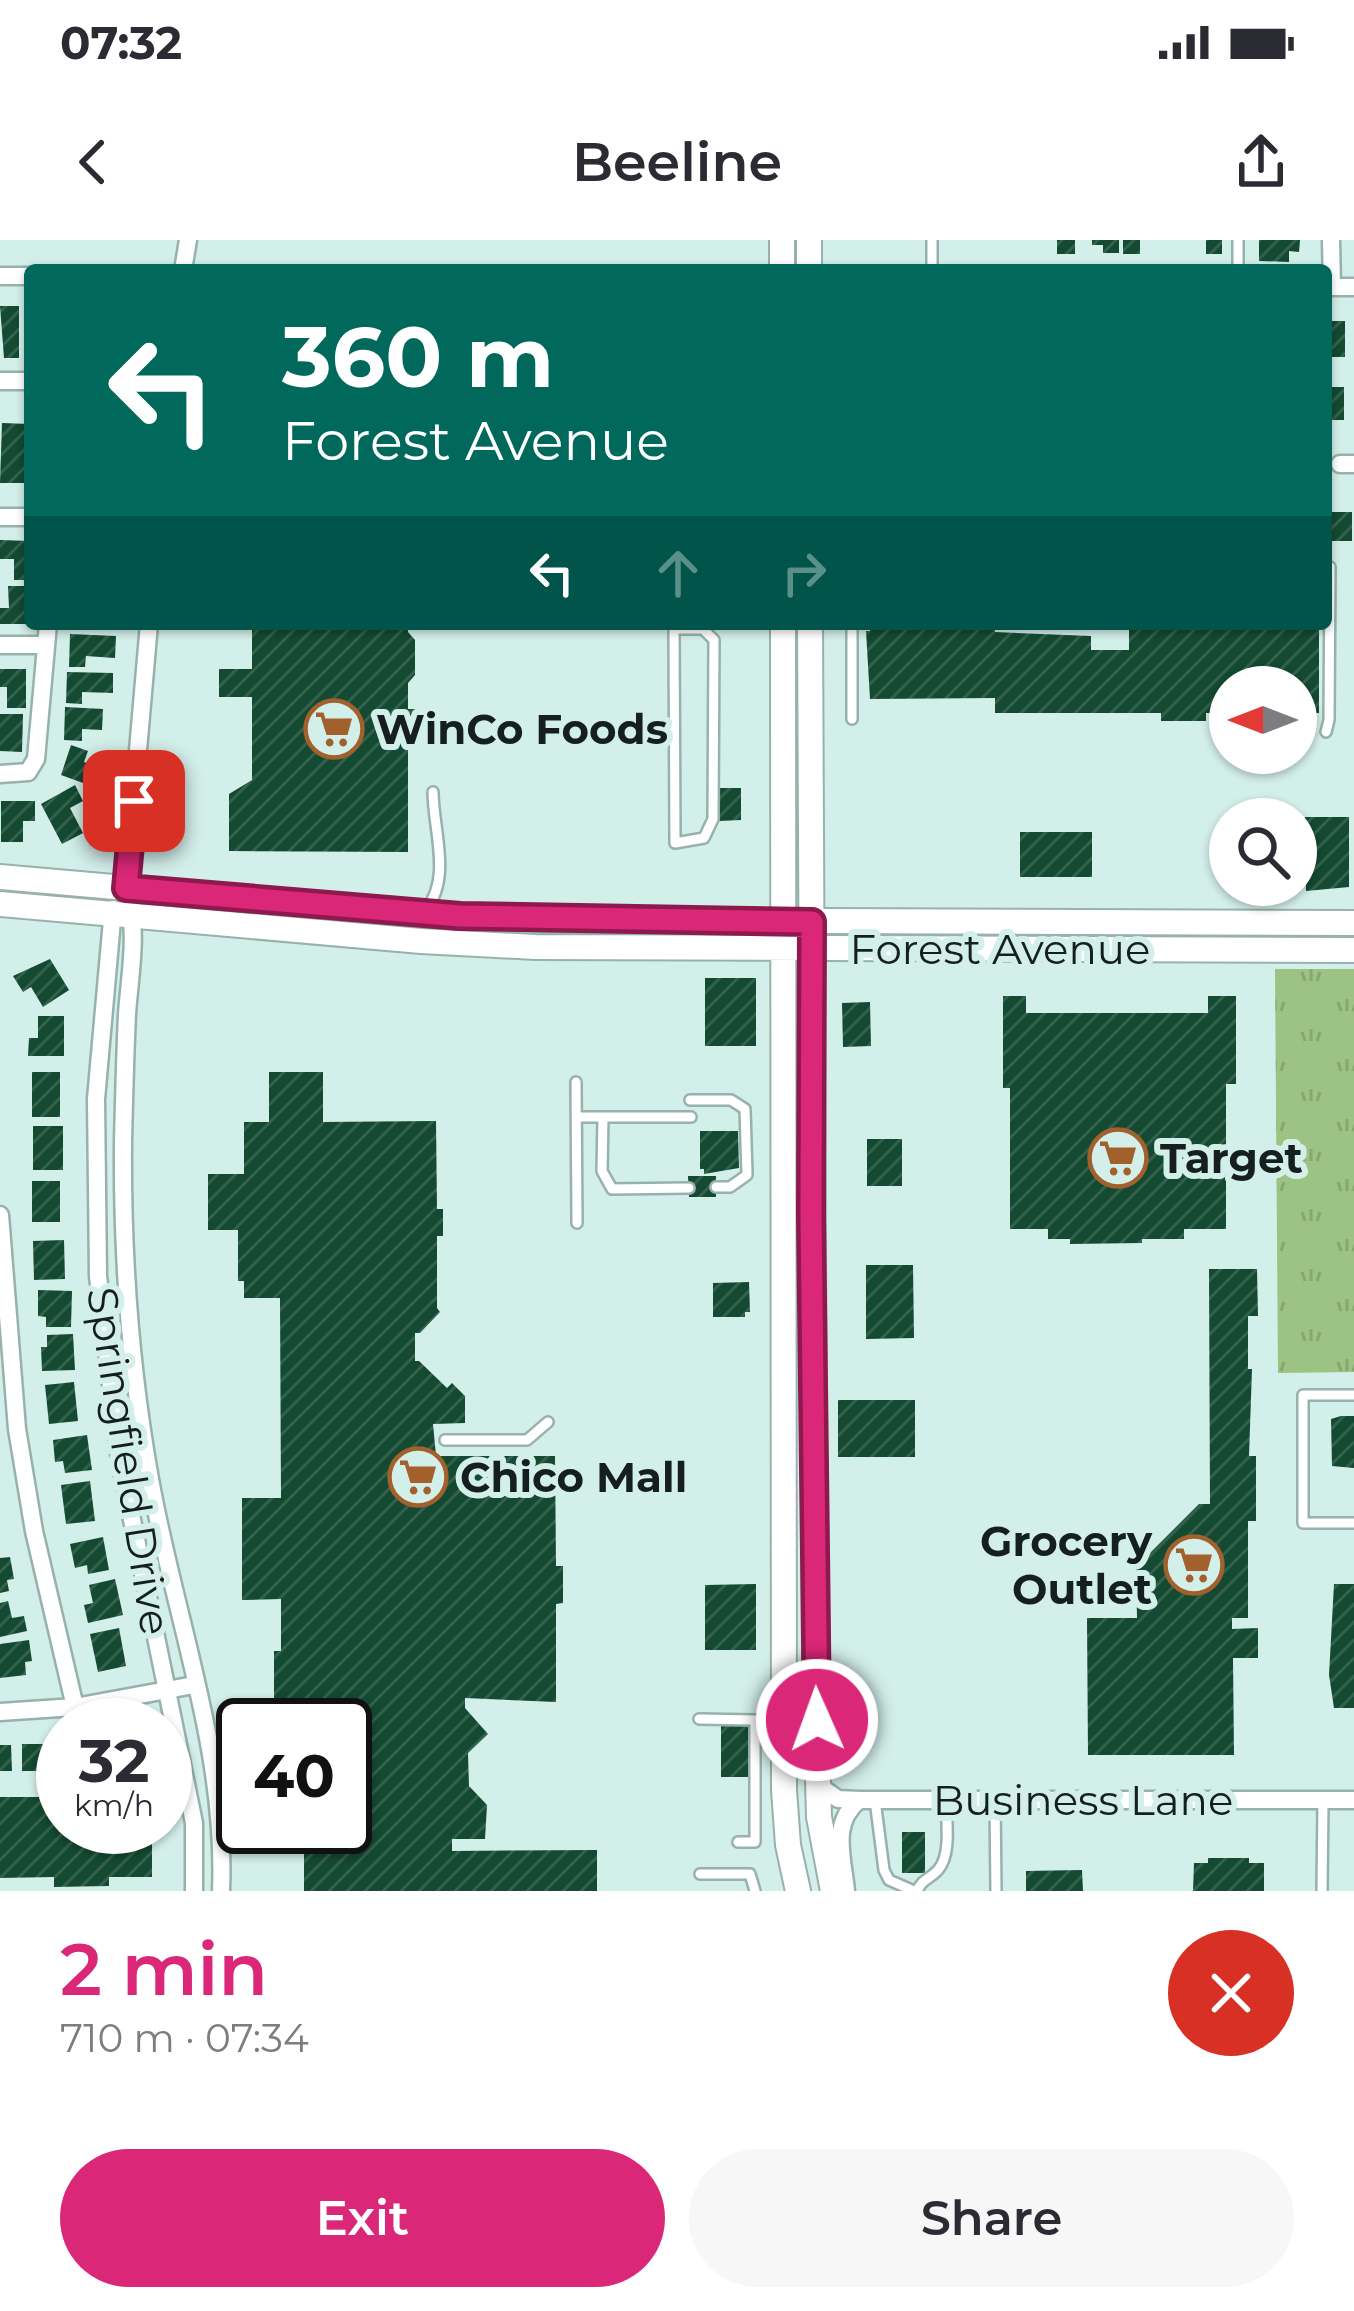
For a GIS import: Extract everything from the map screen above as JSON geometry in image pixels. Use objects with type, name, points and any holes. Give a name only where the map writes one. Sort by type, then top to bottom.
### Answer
[{"type":"street","points":[[0,774],[28,772],[36,759],[47,630]]},
{"type":"street","name":"Springfield Drive","points":[[148,630],[126,888],[97,1099],[98,1276],[120,1461],[194,1823],[194,1891]]},
{"type":"street","points":[[783,630],[785,1808],[798,1891]]},
{"type":"street","points":[[810,630],[816,1677],[823,1850],[833,1891]]},
{"type":"street","points":[[0,645],[46,645]]},
{"type":"street","name":"Forest Avenue","points":[[0,877],[421,914],[556,920],[1354,923]]},
{"type":"street","name":"Forest Avenue","points":[[0,904],[482,945],[1354,950]]},
{"type":"street","name":"Springfield Drive","points":[[122,915],[129,1322],[149,1478],[216,1790],[223,1844],[221,1891]]},
{"type":"street","points":[[0,1215],[17,1429],[34,1531],[73,1698]]},
{"type":"street","points":[[784,1225],[811,1224]]},
{"type":"street","points":[[784,1678],[816,1677]]},
{"type":"street","points":[[124,1698],[194,1685]]},
{"type":"street","points":[[0,1712],[36,1710]]},
{"type":"street","name":"Business Lane","points":[[818,1785],[838,1799],[867,1800],[1354,1800]]},
{"type":"street","points":[[846,1891],[839,1830],[845,1812],[867,1800]]},
{"type":"lane","points":[[674,630],[675,843],[684,843],[704,838],[713,819],[713,640],[704,630]]},
{"type":"lane","points":[[852,630],[852,719]]},
{"type":"lane","points":[[1326,732],[1330,630]]},
{"type":"lane","points":[[421,914],[436,893],[440,865],[434,792]]},
{"type":"lane","points":[[577,1082],[578,1222]]},
{"type":"lane","points":[[690,1100],[731,1100],[745,1109],[747,1175],[730,1187],[716,1187]]},
{"type":"lane","points":[[577,1117],[691,1117]]},
{"type":"lane","points":[[603,1117],[602,1171],[612,1189],[689,1188]]},
{"type":"lane","points":[[1354,1395],[1303,1395],[1303,1523],[1354,1523]]},
{"type":"lane","points":[[445,1441],[526,1441],[548,1422]]},
{"type":"lane","points":[[699,1720],[755,1720],[755,1842],[738,1842]]},
{"type":"lane","points":[[867,1800],[889,1880],[916,1891],[922,1880],[936,1873],[944,1858],[946,1800]]},
{"type":"lane","points":[[995,1800],[997,1891]]},
{"type":"lane","points":[[1322,1891],[1323,1800]]},
{"type":"lane","points":[[700,1874],[750,1874],[755,1891]]},
{"type":"green space","points":[[1275,969],[1354,969],[1354,1372],[1278,1373]]},
{"type":"building","points":[[1057,240],[1075,240],[1075,254],[1057,254]]},
{"type":"building","points":[[1092,240],[1119,240],[1119,253],[1103,253],[1103,245],[1092,245]]},
{"type":"building","points":[[1123,240],[1140,240],[1140,254],[1123,254]]},
{"type":"building","points":[[1206,240],[1222,240],[1222,254],[1206,254]]},
{"type":"building","points":[[1259,240],[1300,240],[1299,252],[1289,251],[1289,262],[1259,261]]},
{"type":"building","points":[[0,306],[19,306],[19,358],[4,358]]},
{"type":"building","points":[[1332,321],[1345,321],[1345,357],[1332,357]]},
{"type":"building","points":[[1332,387],[1344,387],[1344,420],[1332,420]]},
{"type":"building","points":[[2,423],[24,424],[24,483],[0,483]]},
{"type":"building","points":[[1332,512],[1352,512],[1352,541],[1332,541]]},
{"type":"building","points":[[0,540],[24,541],[24,580],[14,580],[14,559],[0,559]]},
{"type":"building","points":[[8,586],[24,586],[24,624],[0,624],[0,608],[9,608]]},
{"type":"building","name":"WinCo Foods","points":[[252,630],[408,630],[415,640],[408,709],[415,709],[416,750],[408,750],[408,852],[229,851],[229,794],[252,780],[252,697],[219,697],[219,669],[252,669]]},
{"type":"building","points":[[995,630],[1091,636],[1091,650],[1129,650],[1129,630],[1319,630],[1319,713],[1317,666],[1209,666],[1206,721],[1161,721],[1161,713],[995,713],[995,698],[870,699],[866,631]]},
{"type":"building","points":[[70,634],[116,636],[115,658],[86,656],[85,667],[69,667]]},
{"type":"building","points":[[0,669],[26,669],[26,708],[7,708],[7,687],[0,687]]},
{"type":"building","points":[[67,672],[113,673],[113,693],[82,692],[82,704],[66,703]]},
{"type":"building","points":[[65,707],[103,709],[102,730],[82,729],[82,741],[64,740]]},
{"type":"building","points":[[0,714],[23,714],[22,752],[0,751]]},
{"type":"building","points":[[71,745],[88,751],[84,762],[104,769],[97,788],[61,775]]},
{"type":"building","points":[[75,785],[83,801],[70,808],[83,833],[62,844],[41,804]]},
{"type":"building","points":[[719,788],[741,788],[741,820],[719,821]]},
{"type":"building","points":[[1,801],[35,801],[35,821],[23,821],[23,842],[1,842]]},
{"type":"building","points":[[1317,817],[1349,817],[1349,887],[1317,890]]},
{"type":"building","points":[[1020,832],[1092,832],[1092,877],[1020,877]]},
{"type":"building","points":[[50,959],[69,990],[43,1007],[31,987],[23,992],[13,976]]},
{"type":"building","points":[[705,978],[756,978],[756,1046],[705,1046]]},
{"type":"building","name":"Target","points":[[1003,996],[1026,996],[1026,1013],[1208,1013],[1208,996],[1236,996],[1236,1084],[1226,1084],[1226,1229],[1184,1229],[1184,1239],[1070,1244],[1070,1239],[1048,1239],[1048,1229],[1010,1229],[1010,1088],[1003,1088]]},
{"type":"building","points":[[870,1002],[871,1046],[843,1047],[842,1003]]},
{"type":"building","points":[[38,1016],[64,1016],[64,1056],[28,1056],[29,1038],[38,1038]]},
{"type":"building","points":[[32,1072],[60,1072],[60,1117],[32,1117]]},
{"type":"building","name":"Chico Mall","points":[[269,1072],[323,1072],[323,1122],[436,1121],[437,1209],[443,1209],[443,1236],[437,1236],[440,1312],[415,1333],[415,1361],[447,1388],[452,1383],[465,1396],[465,1423],[433,1424],[436,1456],[555,1456],[556,1566],[563,1566],[563,1603],[556,1604],[556,1702],[465,1698],[465,1708],[488,1734],[468,1753],[469,1786],[487,1805],[485,1839],[452,1839],[452,1851],[597,1850],[597,1891],[304,1891],[304,1854],[372,1854],[372,1698],[274,1698],[274,1651],[281,1651],[281,1599],[242,1600],[242,1498],[281,1498],[280,1298],[244,1298],[244,1281],[238,1281],[238,1230],[208,1230],[208,1174],[244,1174],[244,1122],[269,1122]]},
{"type":"building","points":[[33,1126],[63,1126],[63,1170],[33,1170]]},
{"type":"building","points":[[700,1131],[738,1131],[739,1168],[704,1174]]},
{"type":"building","points":[[867,1139],[902,1139],[902,1186],[867,1186]]},
{"type":"building","points":[[688,1176],[716,1176],[716,1197],[689,1197]]},
{"type":"building","points":[[32,1181],[60,1181],[60,1222],[32,1222]]},
{"type":"building","points":[[64,1240],[65,1279],[34,1280],[33,1241]]},
{"type":"building","points":[[866,1265],[913,1265],[914,1338],[866,1339]]},
{"type":"building","points":[[1209,1269],[1257,1269],[1258,1316],[1248,1316],[1248,1369],[1252,1369],[1249,1456],[1256,1456],[1256,1521],[1248,1521],[1248,1618],[1232,1618],[1232,1629],[1258,1628],[1258,1658],[1233,1658],[1234,1755],[1088,1755],[1087,1618],[1137,1618],[1136,1567],[1199,1504],[1210,1504]]},
{"type":"building","points":[[749,1282],[750,1312],[745,1317],[713,1317],[713,1283]]},
{"type":"building","points":[[38,1290],[72,1291],[71,1327],[46,1327],[46,1317],[38,1316]]},
{"type":"building","points":[[73,1334],[75,1370],[42,1371],[41,1347],[47,1347],[47,1335]]},
{"type":"building","points":[[74,1382],[78,1421],[49,1424],[45,1385]]},
{"type":"building","points":[[838,1400],[915,1400],[915,1457],[838,1457]]},
{"type":"building","points":[[1354,1416],[1354,1468],[1332,1466],[1331,1419]]},
{"type":"building","points":[[87,1435],[92,1470],[65,1473],[63,1461],[55,1462],[53,1440]]},
{"type":"building","points":[[90,1481],[95,1521],[66,1524],[61,1485]]},
{"type":"building","points":[[103,1537],[109,1570],[88,1574],[87,1565],[75,1568],[70,1544]]},
{"type":"building","points":[[10,1557],[14,1579],[7,1580],[9,1591],[0,1593],[0,1558]]},
{"type":"building","points":[[115,1579],[123,1615],[88,1623],[84,1605],[93,1603],[89,1585]]},
{"type":"building","points":[[756,1584],[756,1650],[705,1650],[705,1585]]},
{"type":"building","points":[[1334,1584],[1354,1584],[1354,1708],[1334,1708],[1329,1675]]},
{"type":"building","points":[[8,1601],[12,1618],[24,1616],[27,1631],[0,1637],[0,1603]]},
{"type":"building","points":[[119,1628],[126,1666],[98,1672],[90,1634]]},
{"type":"building","points":[[29,1640],[32,1661],[25,1662],[26,1675],[0,1678],[0,1644]]},
{"type":"building","points":[[721,1725],[750,1725],[751,1777],[721,1777]]},
{"type":"building","points":[[22,1744],[36,1744],[36,1771],[22,1771]]},
{"type":"building","points":[[0,1745],[11,1745],[12,1771],[0,1771]]},
{"type":"building","points":[[0,1797],[36,1797],[36,1854],[152,1854],[152,1877],[109,1877],[109,1886],[54,1887],[54,1877],[0,1878]]},
{"type":"building","points":[[902,1832],[925,1832],[925,1873],[902,1873]]},
{"type":"building","points":[[1208,1858],[1249,1858],[1249,1863],[1264,1863],[1264,1891],[1193,1891],[1194,1863],[1208,1863]]},
{"type":"building","points":[[1082,1870],[1083,1891],[1026,1891],[1026,1871]]},
{"type":"place","name":"WinCo Foods","points":[[334,729]]},
{"type":"place","name":"Target","points":[[1118,1158]]},
{"type":"place","name":"Chico Mall","points":[[418,1477]]},
{"type":"place","name":"Grocery Outlet","points":[[1194,1565]]},
{"type":"route","points":[[134,801],[126,888],[460,916],[812,922],[817,1720]]}]
